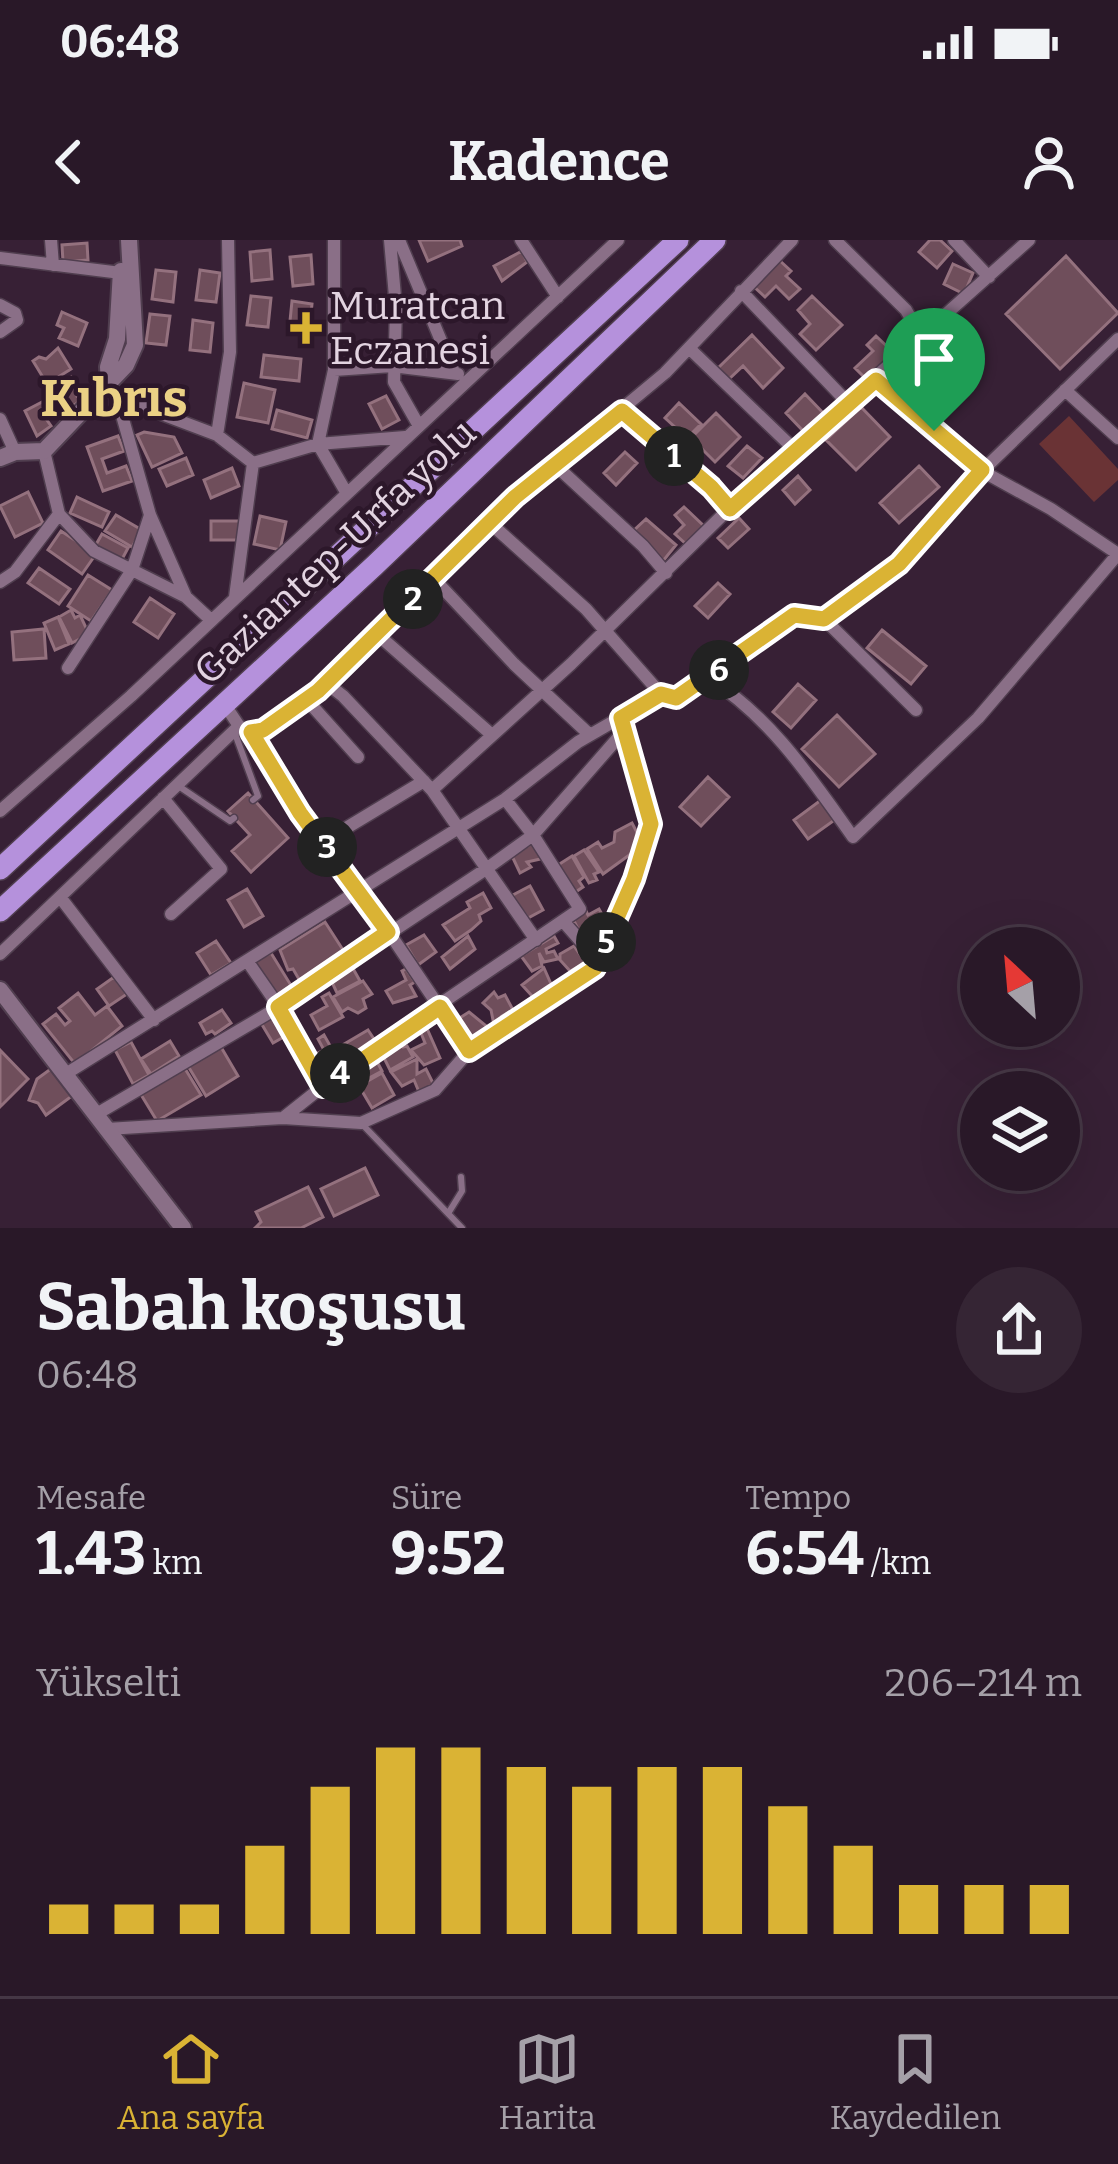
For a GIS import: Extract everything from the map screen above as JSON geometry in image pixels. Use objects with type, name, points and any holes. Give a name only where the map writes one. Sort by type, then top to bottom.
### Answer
[{"type":"highway","name":"Gaziantep-Urfa yolu","points":[[0,869],[678,240]]},
{"type":"highway","name":"Gaziantep-Urfa yolu","points":[[0,911],[225,705],[715,240]]},
{"type":"street","points":[[51,240],[53,265]]},
{"type":"street","points":[[119,240],[117,339],[108,367],[149,515],[186,597]]},
{"type":"street","points":[[0,419],[7,455],[44,451],[112,388],[135,345],[128,240]]},
{"type":"street","points":[[217,435],[230,352],[229,240]]},
{"type":"street","points":[[334,240],[334,370],[317,444],[346,492]]},
{"type":"street","points":[[394,240],[394,382],[419,426]]},
{"type":"street","points":[[394,240],[454,372]]},
{"type":"street","points":[[521,240],[558,297]]},
{"type":"street","points":[[0,811],[618,240]]},
{"type":"street","points":[[0,954],[241,729],[263,730],[326,682],[553,463],[622,411],[690,349],[792,240]]},
{"type":"street","points":[[836,240],[906,310],[922,338]]},
{"type":"street","points":[[954,240],[989,277]]},
{"type":"street","points":[[323,842],[428,785],[491,735],[730,509],[1029,240]]},
{"type":"street","points":[[0,258],[121,273]]},
{"type":"street","points":[[741,291],[849,404]]},
{"type":"street","points":[[0,305],[15,313],[16,320],[0,332]]},
{"type":"street","points":[[824,619],[899,564],[982,470],[1118,339]]},
{"type":"street","points":[[690,349],[796,451]]},
{"type":"street","points":[[334,370],[392,366],[454,372],[470,379]]},
{"type":"street","points":[[707,677],[742,699],[808,775],[853,837],[978,718],[1118,554],[1052,509],[982,470],[876,380]]},
{"type":"street","points":[[112,388],[217,435],[254,463]]},
{"type":"street","points":[[1065,389],[1118,438]]},
{"type":"street","points":[[622,411],[730,509]]},
{"type":"street","points":[[254,463],[317,444],[406,437]]},
{"type":"street","points":[[44,451],[59,514],[94,551],[186,597],[211,620]]},
{"type":"street","points":[[235,598],[254,463]]},
{"type":"street","points":[[553,463],[643,546],[666,574]]},
{"type":"street","points":[[0,582],[15,572],[59,514]]},
{"type":"street","points":[[68,668],[132,571],[149,515]]},
{"type":"street","points":[[490,523],[606,630],[661,694],[676,698],[794,615],[824,619],[916,710]]},
{"type":"street","points":[[435,580],[590,735]]},
{"type":"street","points":[[376,633],[491,735]]},
{"type":"street","points":[[326,682],[428,785],[536,940]]},
{"type":"street","points":[[101,1122],[533,835],[622,724],[661,694]]},
{"type":"street","points":[[306,699],[358,757]]},
{"type":"street","points":[[225,705],[361,891],[469,1051]]},
{"type":"street","points":[[64,1075],[505,799],[590,735],[622,724]]},
{"type":"street","points":[[101,1122],[284,1118],[361,1123],[435,1090],[469,1051],[595,968],[634,879],[651,824],[622,724]]},
{"type":"street","points":[[163,798],[221,869],[171,914]]},
{"type":"street","points":[[284,1118],[580,909],[505,799]]},
{"type":"street","points":[[60,897],[154,1020]]},
{"type":"street","points":[[563,921],[598,962]]},
{"type":"street","points":[[248,962],[323,1087]]},
{"type":"street","points":[[0,990],[183,1228]]},
{"type":"lane","points":[[241,729],[258,796],[254,800]]},
{"type":"lane","points":[[177,785],[230,821],[234,818]]},
{"type":"lane","points":[[361,1123],[462,1228]]},
{"type":"lane","points":[[449,1212],[462,1191],[461,1178]]},
{"type":"shaded area","points":[[1069,416],[1118,469],[1118,480],[1094,502],[1039,444]]},
{"type":"building","points":[[419,240],[460,240],[462,246],[428,261]]},
{"type":"building","points":[[930,240],[940,240],[952,251],[937,268],[919,252]]},
{"type":"building","points":[[87,243],[88,260],[63,262],[62,245]]},
{"type":"building","points":[[270,250],[272,279],[252,281],[250,252]]},
{"type":"building","points":[[522,251],[527,262],[502,281],[494,266]]},
{"type":"building","points":[[311,255],[313,284],[293,286],[290,257]]},
{"type":"building","points":[[1066,256],[1118,313],[1060,369],[1006,314]]},
{"type":"building","points":[[778,259],[791,271],[786,276],[800,289],[789,299],[776,286],[765,297],[752,285]]},
{"type":"building","points":[[953,264],[973,273],[964,294],[944,284]]},
{"type":"building","points":[[156,270],[176,272],[173,302],[152,299]]},
{"type":"building","points":[[200,270],[220,273],[216,302],[196,300]]},
{"type":"building","points":[[251,296],[271,298],[268,327],[247,325]]},
{"type":"building","points":[[812,296],[842,325],[816,350],[800,334],[810,324],[798,310]]},
{"type":"building","points":[[292,301],[312,304],[309,333],[289,331]]},
{"type":"building","points":[[62,312],[87,323],[78,346],[59,338],[64,328],[57,325]]},
{"type":"building","points":[[150,314],[170,316],[166,345],[146,343]]},
{"type":"building","points":[[193,320],[213,323],[210,352],[190,350]]},
{"type":"building","points":[[752,335],[783,368],[763,388],[743,366],[728,380],[717,369]]},
{"type":"building","points":[[876,336],[896,355],[869,382],[855,368],[873,351],[867,345]]},
{"type":"building","points":[[58,348],[71,369],[47,384],[33,361],[46,359]]},
{"type":"building","points":[[264,355],[301,359],[299,381],[261,377]]},
{"type":"building","points":[[71,377],[77,396],[83,393],[86,398],[62,412],[47,393],[65,388],[62,383]]},
{"type":"building","points":[[244,383],[275,390],[268,423],[237,417]]},
{"type":"building","points":[[805,394],[827,417],[808,436],[786,413]]},
{"type":"building","points":[[386,396],[399,420],[382,429],[369,404]]},
{"type":"building","points":[[44,401],[47,407],[40,410],[51,426],[37,436],[25,411]]},
{"type":"building","points":[[679,403],[701,424],[687,438],[665,418]]},
{"type":"building","points":[[861,407],[890,437],[856,470],[826,440]]},
{"type":"building","points":[[277,410],[312,420],[307,438],[272,429]]},
{"type":"building","points":[[716,413],[740,437],[715,462],[691,438]]},
{"type":"building","points":[[137,435],[174,437],[182,453],[152,467]]},
{"type":"building","points":[[118,436],[124,451],[102,459],[107,473],[126,466],[132,481],[103,491],[87,447]]},
{"type":"building","points":[[747,446],[762,458],[743,478],[728,466]]},
{"type":"building","points":[[625,452],[637,463],[616,485],[604,473]]},
{"type":"building","points":[[186,458],[193,475],[167,486],[159,469]]},
{"type":"building","points":[[919,466],[939,487],[899,523],[880,503]]},
{"type":"building","points":[[232,468],[239,486],[211,498],[204,480]]},
{"type":"building","points":[[798,476],[810,490],[795,504],[783,490]]},
{"type":"building","points":[[28,492],[43,523],[15,537],[0,506]]},
{"type":"building","points":[[77,497],[109,512],[102,527],[70,513]]},
{"type":"building","points":[[684,507],[705,527],[687,545],[675,534],[684,525],[675,515]]},
{"type":"building","points":[[116,515],[142,530],[132,547],[105,531]]},
{"type":"building","points":[[260,516],[286,522],[280,550],[254,544]]},
{"type":"building","points":[[739,518],[749,529],[728,548],[718,538]]},
{"type":"building","points":[[646,519],[676,545],[663,561],[632,532]]},
{"type":"building","points":[[211,521],[243,521],[242,540],[211,540]]},
{"type":"building","points":[[61,531],[96,554],[82,574],[48,550]]},
{"type":"building","points":[[102,534],[128,548],[120,563],[94,548]]},
{"type":"building","points":[[39,568],[70,589],[59,604],[28,583]]},
{"type":"building","points":[[88,575],[112,590],[91,621],[68,606]]},
{"type":"building","points":[[718,583],[730,594],[708,618],[695,606]]},
{"type":"building","points":[[150,598],[174,614],[158,638],[134,622]]},
{"type":"building","points":[[71,610],[75,618],[80,615],[89,634],[72,643],[59,617]]},
{"type":"building","points":[[58,617],[69,644],[55,650],[44,623]]},
{"type":"building","points":[[44,629],[46,658],[14,660],[12,632]]},
{"type":"building","points":[[882,630],[926,666],[911,684],[867,648]]},
{"type":"building","points":[[798,684],[816,700],[791,728],[773,712]]},
{"type":"building","points":[[837,715],[875,754],[839,787],[802,749]]},
{"type":"building","points":[[708,777],[729,797],[701,826],[680,807]]},
{"type":"building","points":[[248,793],[288,838],[251,872],[232,851],[250,835],[228,811]]},
{"type":"building","points":[[821,800],[836,819],[808,839],[794,820]]},
{"type":"building","points":[[632,823],[642,842],[639,848],[603,874],[587,849],[598,842],[602,848],[614,842],[615,832]]},
{"type":"building","points":[[534,842],[545,858],[527,862],[531,867],[520,873],[512,856]]},
{"type":"building","points":[[584,850],[599,872],[594,874],[597,880],[589,883],[574,856]]},
{"type":"building","points":[[572,856],[584,877],[579,881],[583,887],[574,893],[558,865]]},
{"type":"building","points":[[530,886],[543,910],[528,918],[511,896]]},
{"type":"building","points":[[247,889],[263,916],[244,927],[228,900]]},
{"type":"building","points":[[483,893],[491,908],[455,941],[443,925]]},
{"type":"building","points":[[599,909],[604,918],[592,929],[594,934],[582,937],[573,919]]},
{"type":"building","points":[[325,922],[345,953],[300,981],[293,969],[288,970],[280,950]]},
{"type":"building","points":[[424,935],[436,952],[418,965],[406,945]]},
{"type":"building","points":[[468,936],[475,949],[450,969],[442,957]]},
{"type":"building","points":[[554,936],[558,943],[546,949],[558,959],[544,962],[539,953],[542,966],[532,971],[521,956]]},
{"type":"building","points":[[216,941],[231,963],[211,975],[197,953]]},
{"type":"building","points":[[574,946],[586,963],[570,971],[560,954]]},
{"type":"building","points":[[271,953],[292,987],[277,998],[254,961]]},
{"type":"building","points":[[351,965],[360,981],[337,993],[329,976]]},
{"type":"building","points":[[544,968],[551,984],[533,997],[522,985]]},
{"type":"building","points":[[406,969],[415,982],[410,985],[416,996],[393,1003],[386,991],[406,980],[402,971]]},
{"type":"building","points":[[114,977],[127,994],[109,1006],[97,989]]},
{"type":"building","points":[[363,981],[372,994],[363,999],[366,1008],[358,1013],[348,1008],[342,1012],[333,997]]},
{"type":"building","points":[[494,992],[498,998],[505,995],[513,1010],[494,1025],[491,1010],[483,1003]]},
{"type":"building","points":[[78,993],[95,1015],[107,1006],[122,1026],[75,1064],[43,1024],[56,1014],[65,1025],[70,1021],[59,1008]]},
{"type":"building","points":[[329,993],[343,1017],[319,1030],[311,1015],[327,1006],[322,997]]},
{"type":"building","points":[[222,1010],[231,1023],[215,1034],[206,1034],[200,1023]]},
{"type":"building","points":[[469,1012],[490,1029],[471,1041],[458,1019]]},
{"type":"building","points":[[277,1014],[289,1034],[273,1043],[261,1023]]},
{"type":"building","points":[[425,1024],[440,1058],[424,1065],[411,1050],[425,1043],[419,1028]]},
{"type":"building","points":[[368,1030],[378,1045],[344,1066],[334,1050]]},
{"type":"building","points":[[324,1035],[342,1067],[326,1076],[314,1055],[324,1050],[318,1039]]},
{"type":"building","points":[[170,1041],[179,1056],[151,1074],[141,1059]]},
{"type":"building","points":[[398,1041],[413,1057],[390,1070],[382,1054]]},
{"type":"building","points":[[131,1042],[149,1075],[133,1084],[115,1050]]},
{"type":"building","points":[[221,1047],[238,1076],[206,1096],[188,1066]]},
{"type":"building","points":[[0,1050],[28,1079],[0,1107]]},
{"type":"building","points":[[373,1054],[382,1071],[358,1084],[349,1068]]},
{"type":"building","points":[[417,1059],[417,1074],[426,1069],[434,1085],[419,1092],[414,1080],[402,1086],[391,1072]]},
{"type":"building","points":[[184,1067],[201,1095],[157,1121],[140,1093]]},
{"type":"building","points":[[52,1068],[72,1096],[46,1115],[38,1103],[29,1100],[37,1079]]},
{"type":"building","points":[[382,1073],[394,1095],[372,1108],[359,1086]]},
{"type":"building","points":[[365,1168],[378,1195],[334,1216],[321,1189]]},
{"type":"building","points":[[308,1187],[323,1217],[301,1228],[255,1228],[261,1222],[256,1212]]},
{"type":"place","name":"Muratcan Eczanesi","points":[[306,328]]},
{"type":"district","name":"Kıbrıs","points":[[114,399]]},
{"type":"route","points":[[876,380],[934,431],[982,470],[899,564],[824,619],[794,615],[676,698],[661,694],[621,718],[651,824],[634,879],[595,968],[469,1051],[440,1007],[323,1087],[278,1007],[388,932],[300,813],[251,732],[263,730],[318,691],[515,497],[622,411],[730,509],[876,380]]}]
